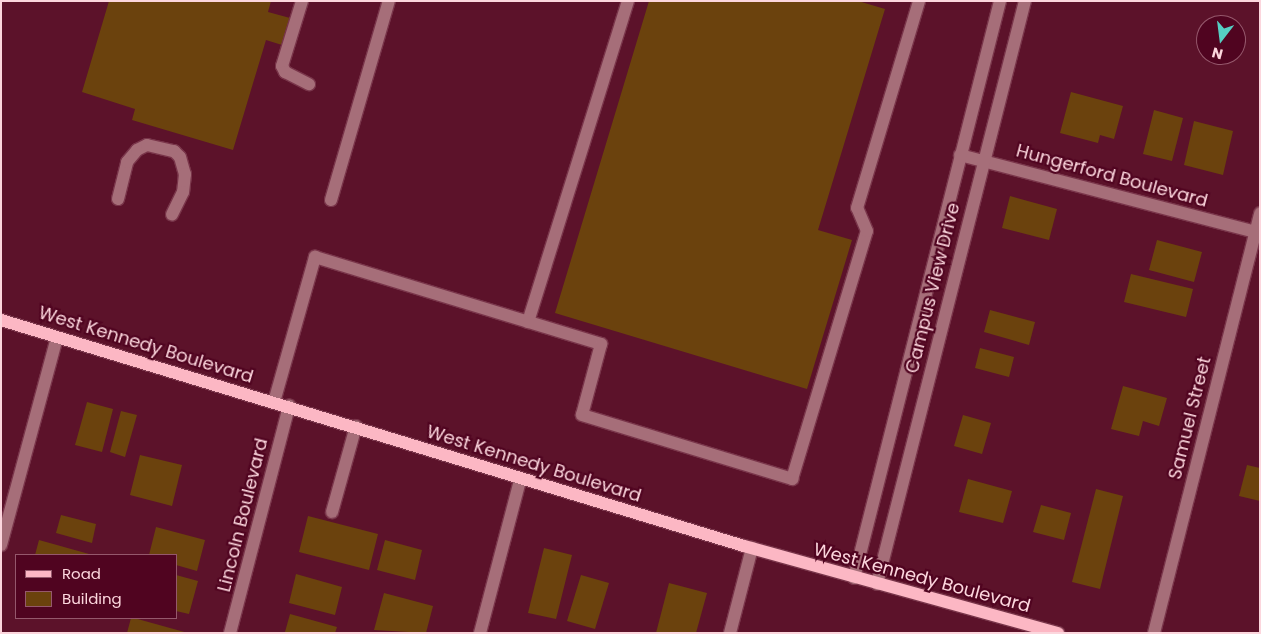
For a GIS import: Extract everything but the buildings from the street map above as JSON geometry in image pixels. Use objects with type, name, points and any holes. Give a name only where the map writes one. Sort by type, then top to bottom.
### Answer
[{"type":"main road","name":"West Kennedy Boulevard","points":[[1,320],[356,426],[520,480],[854,578],[1058,633]]},
{"type":"street","points":[[302,1],[282,66],[285,72],[309,84]]},
{"type":"street","points":[[331,200],[389,1]]},
{"type":"street","points":[[528,322],[628,1]]},
{"type":"street","points":[[274,402],[315,257],[601,344],[582,415],[792,479],[867,231],[857,208],[919,1]]},
{"type":"street","name":"Campus View Drive","points":[[854,578],[1000,1]]},
{"type":"street","name":"Campus View Drive","points":[[877,584],[1025,1]]},
{"type":"street","points":[[118,199],[127,162],[137,150],[147,145],[174,151],[180,157],[185,174],[183,192],[172,215]]},
{"type":"street","name":"Hungerford Boulevard","points":[[960,155],[1255,232]]},
{"type":"street","name":"Samuel Street","points":[[1154,633],[1260,213]]},
{"type":"street","points":[[1,545],[57,337]]},
{"type":"street","name":"Lincoln Boulevard","points":[[230,633],[289,406]]},
{"type":"street","points":[[332,512],[356,426]]},
{"type":"street","points":[[480,633],[520,480]]},
{"type":"street","points":[[730,633],[752,548]]}]
